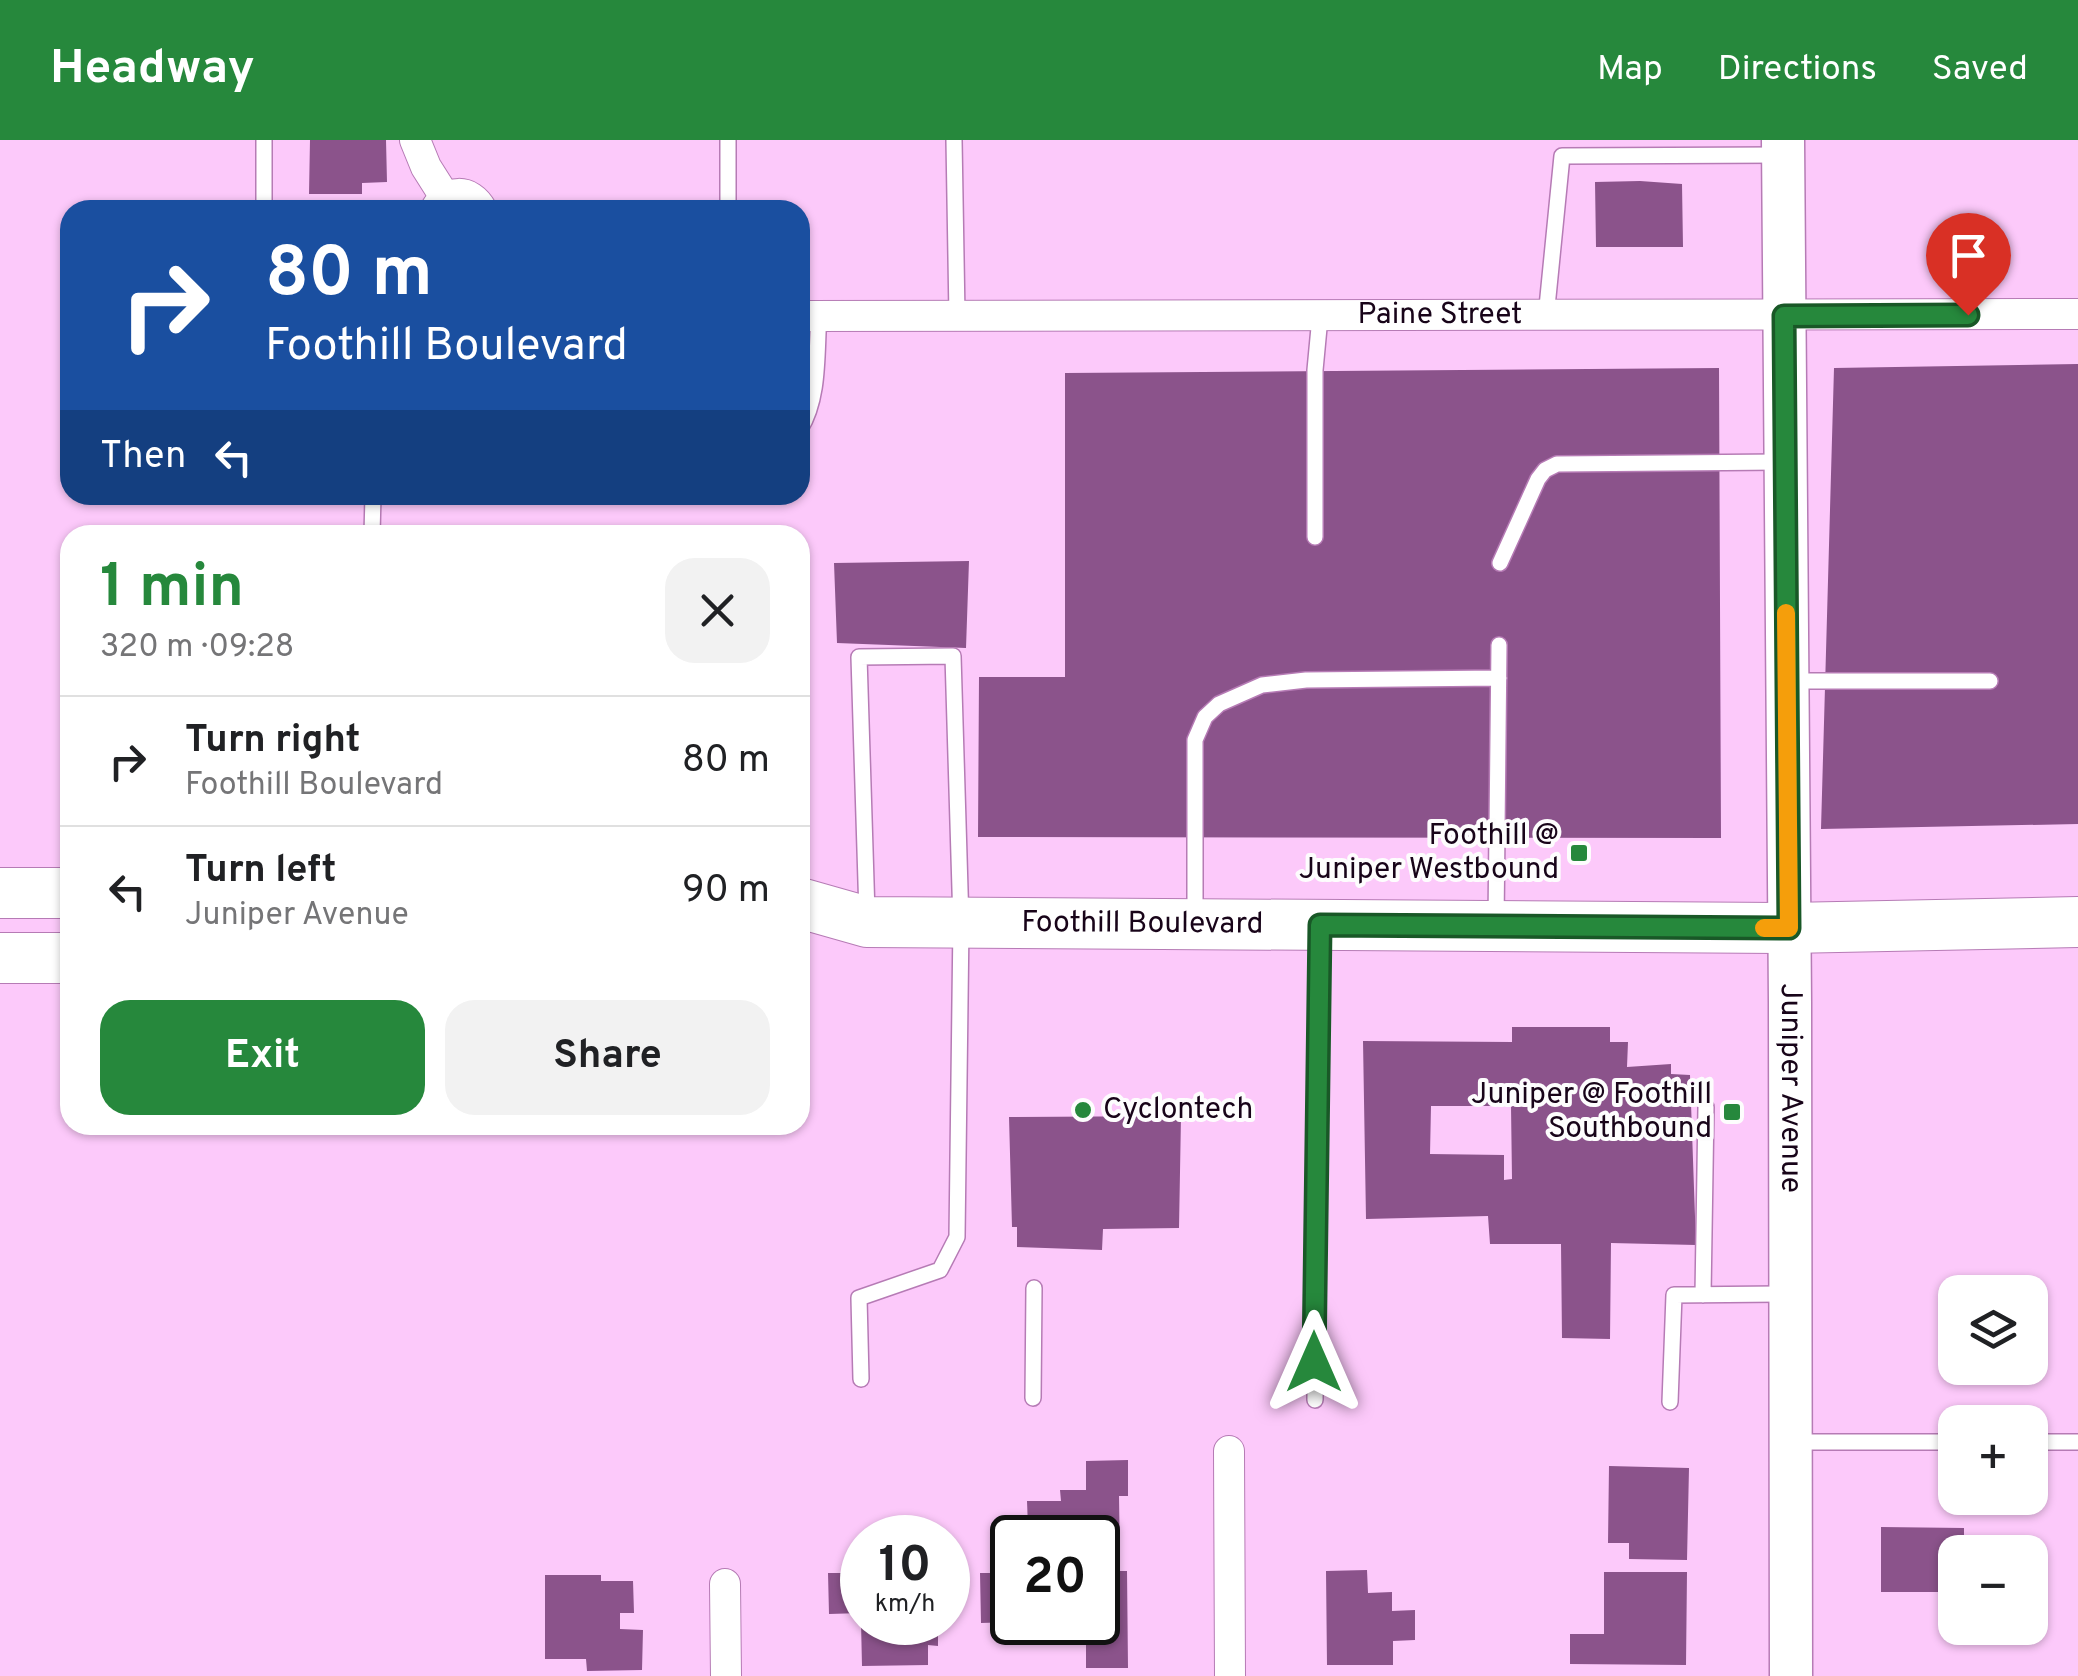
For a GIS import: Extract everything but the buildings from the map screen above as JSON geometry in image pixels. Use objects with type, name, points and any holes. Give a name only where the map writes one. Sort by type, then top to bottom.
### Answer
[{"type":"main road","points":[[0,894],[60,893]]},
{"type":"main road","name":"Foothill Boulevard","points":[[810,906],[868,922]]},
{"type":"main road","name":"Foothill Boulevard","points":[[810,936],[868,922],[1789,928],[2078,922]]},
{"type":"main road","points":[[0,958],[60,958]]},
{"type":"street","points":[[415,140],[438,200]]},
{"type":"street","name":"Juniper Avenue","points":[[1783,147],[1791,1676]]},
{"type":"street","points":[[448,200],[461,193],[473,200]]},
{"type":"street","name":"Paine Street","points":[[810,316],[2078,314]]},
{"type":"street","points":[[1229,1450],[1230,1676]]},
{"type":"street","points":[[724,1584],[726,1676]]},
{"type":"lane","points":[[264,140],[264,200]]},
{"type":"lane","points":[[728,140],[728,200]]},
{"type":"lane","points":[[954,140],[956,316]]},
{"type":"lane","points":[[1546,316],[1562,156],[1783,147]]},
{"type":"lane","points":[[1315,537],[1315,370],[1320,316]]},
{"type":"lane","points":[[810,334],[810,406]]},
{"type":"lane","points":[[1500,563],[1538,479],[1556,464],[1785,462]]},
{"type":"lane","points":[[1496,926],[1499,645]]},
{"type":"lane","points":[[860,1379],[859,1298],[940,1270],[957,1238],[961,923],[952,656],[859,657],[868,922]]},
{"type":"lane","points":[[1196,924],[1196,740],[1205,717],[1220,704],[1262,685],[1306,680],[1499,678]]},
{"type":"lane","points":[[1787,681],[1990,682]]},
{"type":"lane","points":[[1315,1400],[1320,925]]},
{"type":"lane","points":[[1704,1295],[1706,1108]]},
{"type":"lane","points":[[1033,1398],[1034,1288]]},
{"type":"lane","points":[[1670,1402],[1674,1295],[1790,1294]]},
{"type":"lane","points":[[1790,1442],[1938,1442]]},
{"type":"lane","points":[[2048,1442],[2078,1442]]},
{"type":"slow traffic","points":[[1764,928],[1789,928],[1786,613]]},
{"type":"place","name":"Foothill @ Juniper Westbound","points":[[1579,853]]},
{"type":"place","name":"Cyclontech","points":[[1083,1110]]},
{"type":"place","name":"Juniper @ Foothill Southbound","points":[[1732,1112]]},
{"type":"route","points":[[1314,1362],[1320,925],[1789,928],[1784,316],[1968,315]]}]
